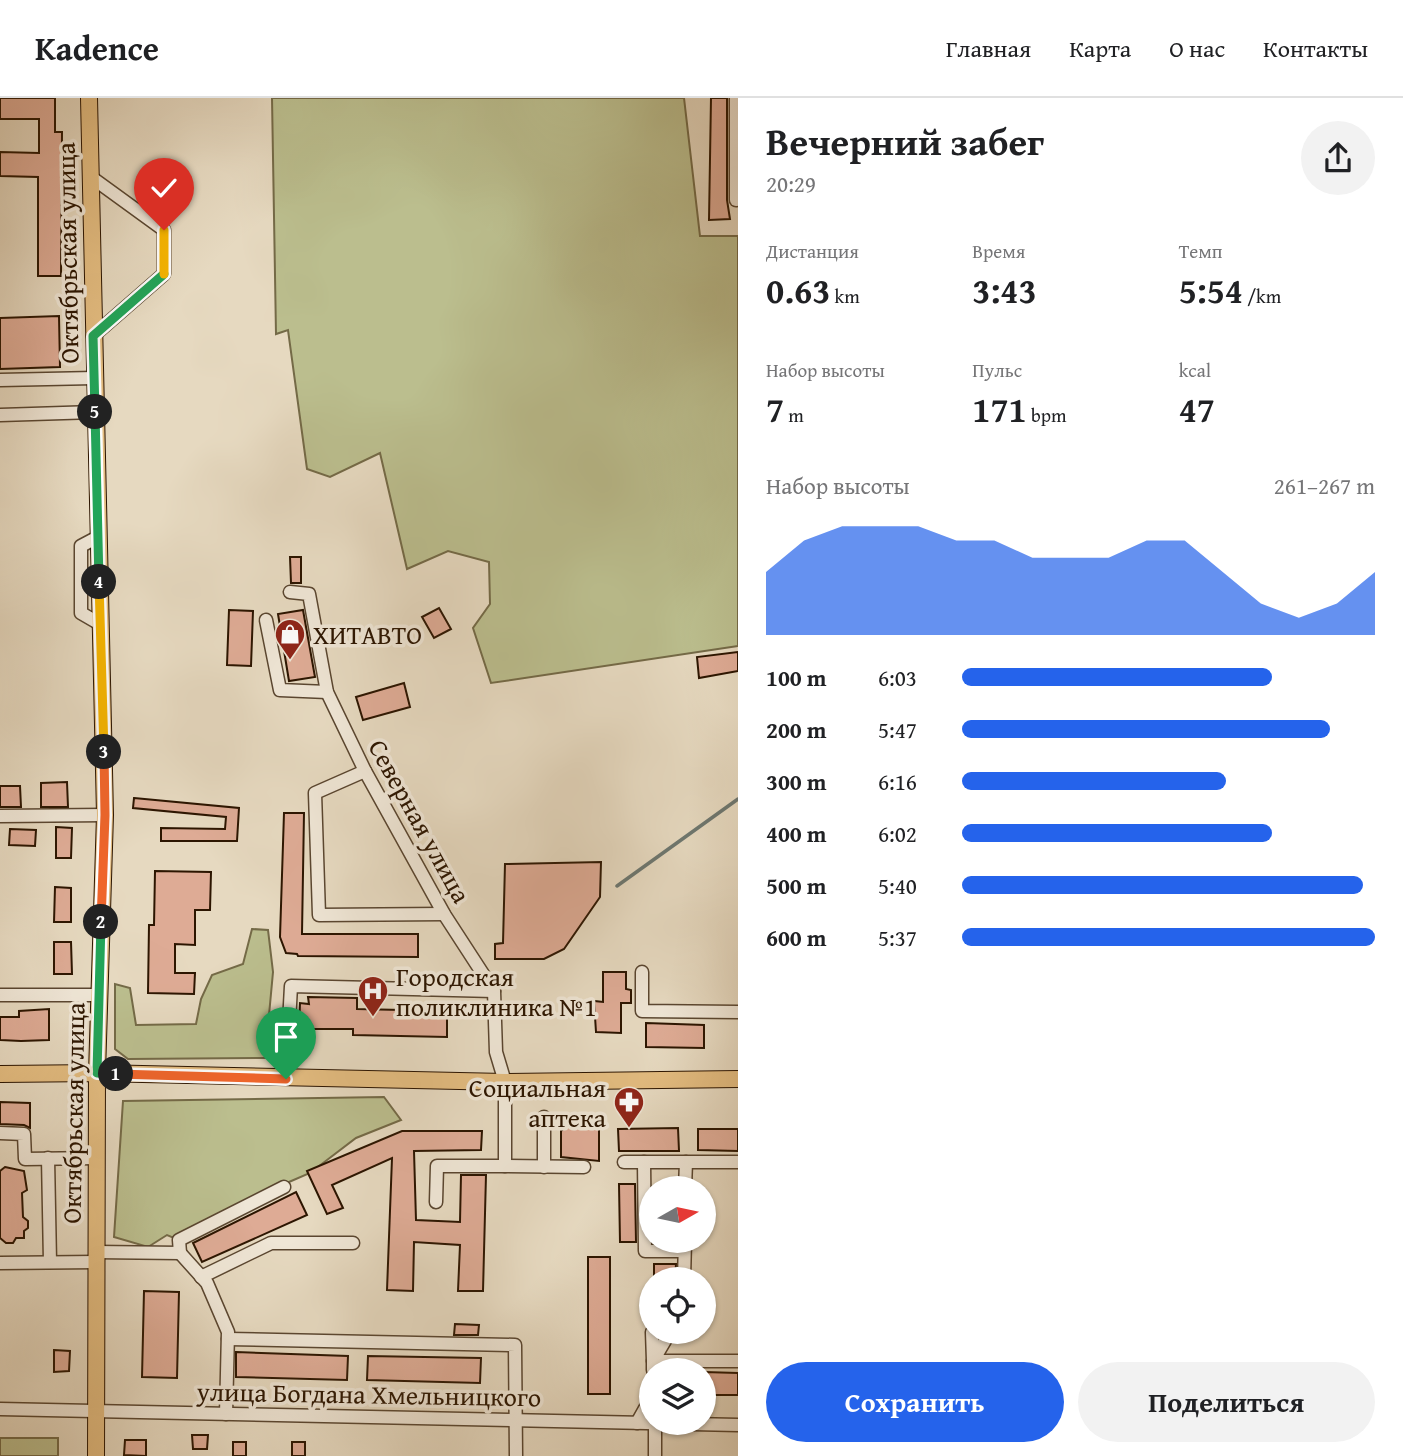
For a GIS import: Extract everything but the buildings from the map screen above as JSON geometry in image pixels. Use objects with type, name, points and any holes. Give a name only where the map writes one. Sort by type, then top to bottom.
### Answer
[{"type":"main road","name":"Октябрьская улица","points":[[89,98],[105,815],[97,1073],[96,1456]]},
{"type":"main road","points":[[0,1073],[505,1082],[738,1079]]},
{"type":"street","points":[[736,98],[736,200]]},
{"type":"street","points":[[91,177],[164,230],[164,274],[93,336]]},
{"type":"street","points":[[0,380],[94,378]]},
{"type":"street","points":[[0,415],[95,412]]},
{"type":"street","name":"Северная улица","points":[[290,592],[309,594],[327,692],[365,771],[444,914],[494,991]]},
{"type":"street","points":[[266,620],[279,690],[327,692]]},
{"type":"street","points":[[365,771],[315,793],[319,915],[444,914]]},
{"type":"street","points":[[0,816],[105,815]]},
{"type":"street","points":[[642,972],[642,1011],[738,1012]]},
{"type":"street","points":[[286,1079],[292,986],[494,991],[496,1052],[505,1082],[505,1166]]},
{"type":"street","points":[[0,995],[99,995]]},
{"type":"street","points":[[544,1116],[544,1167]]},
{"type":"street","points":[[0,1133],[24,1134],[25,1159],[97,1158]]},
{"type":"street","points":[[48,1158],[50,1262]]},
{"type":"street","points":[[624,1162],[738,1162]]},
{"type":"street","points":[[644,1162],[644,1176]]},
{"type":"street","points":[[685,1176],[686,1162]]},
{"type":"street","points":[[436,1202],[437,1166],[584,1167]]},
{"type":"street","points":[[226,1414],[228,1332],[207,1283],[180,1253],[179,1240],[284,1187]]},
{"type":"street","points":[[201,1277],[271,1243],[354,1243]]},
{"type":"street","points":[[0,1262],[50,1262],[180,1253]]},
{"type":"street","points":[[228,1339],[515,1345],[516,1456]]},
{"type":"street","points":[[716,1362],[738,1361]]},
{"type":"street","name":"улица Богдана Хмельницкого","points":[[0,1409],[637,1423]]},
{"type":"street","points":[[637,1423],[639,1419]]},
{"type":"street","name":"улица Богдана Хмельницкого","points":[[716,1424],[738,1425]]},
{"type":"street","points":[[655,1456],[656,1435]]},
{"type":"green space","points":[[272,98],[684,98],[700,236],[738,236],[738,646],[491,683],[473,628],[490,604],[489,562],[448,551],[407,569],[380,453],[330,477],[307,469],[288,330],[276,334]]},
{"type":"green space","points":[[252,929],[268,930],[273,972],[265,1058],[128,1059],[115,1049],[115,984],[130,988],[136,1025],[196,1024],[201,999],[212,975],[243,964]]},
{"type":"green space","points":[[384,1097],[401,1120],[356,1138],[310,1173],[179,1240],[167,1235],[148,1247],[114,1237],[123,1101]]},
{"type":"green space","points":[[0,1438],[58,1438],[58,1456],[0,1456]]},
{"type":"waterway","points":[[617,886],[738,799]]},
{"type":"place","name":"ХИТАВТО","points":[[290,661]]},
{"type":"place","name":"Городская поликлиника №1","points":[[373,1018]]},
{"type":"place","name":"Социальная аптека","points":[[629,1129]]},
{"type":"route","points":[[164,230],[164,274],[93,336],[105,815],[97,1073],[286,1079]]}]
